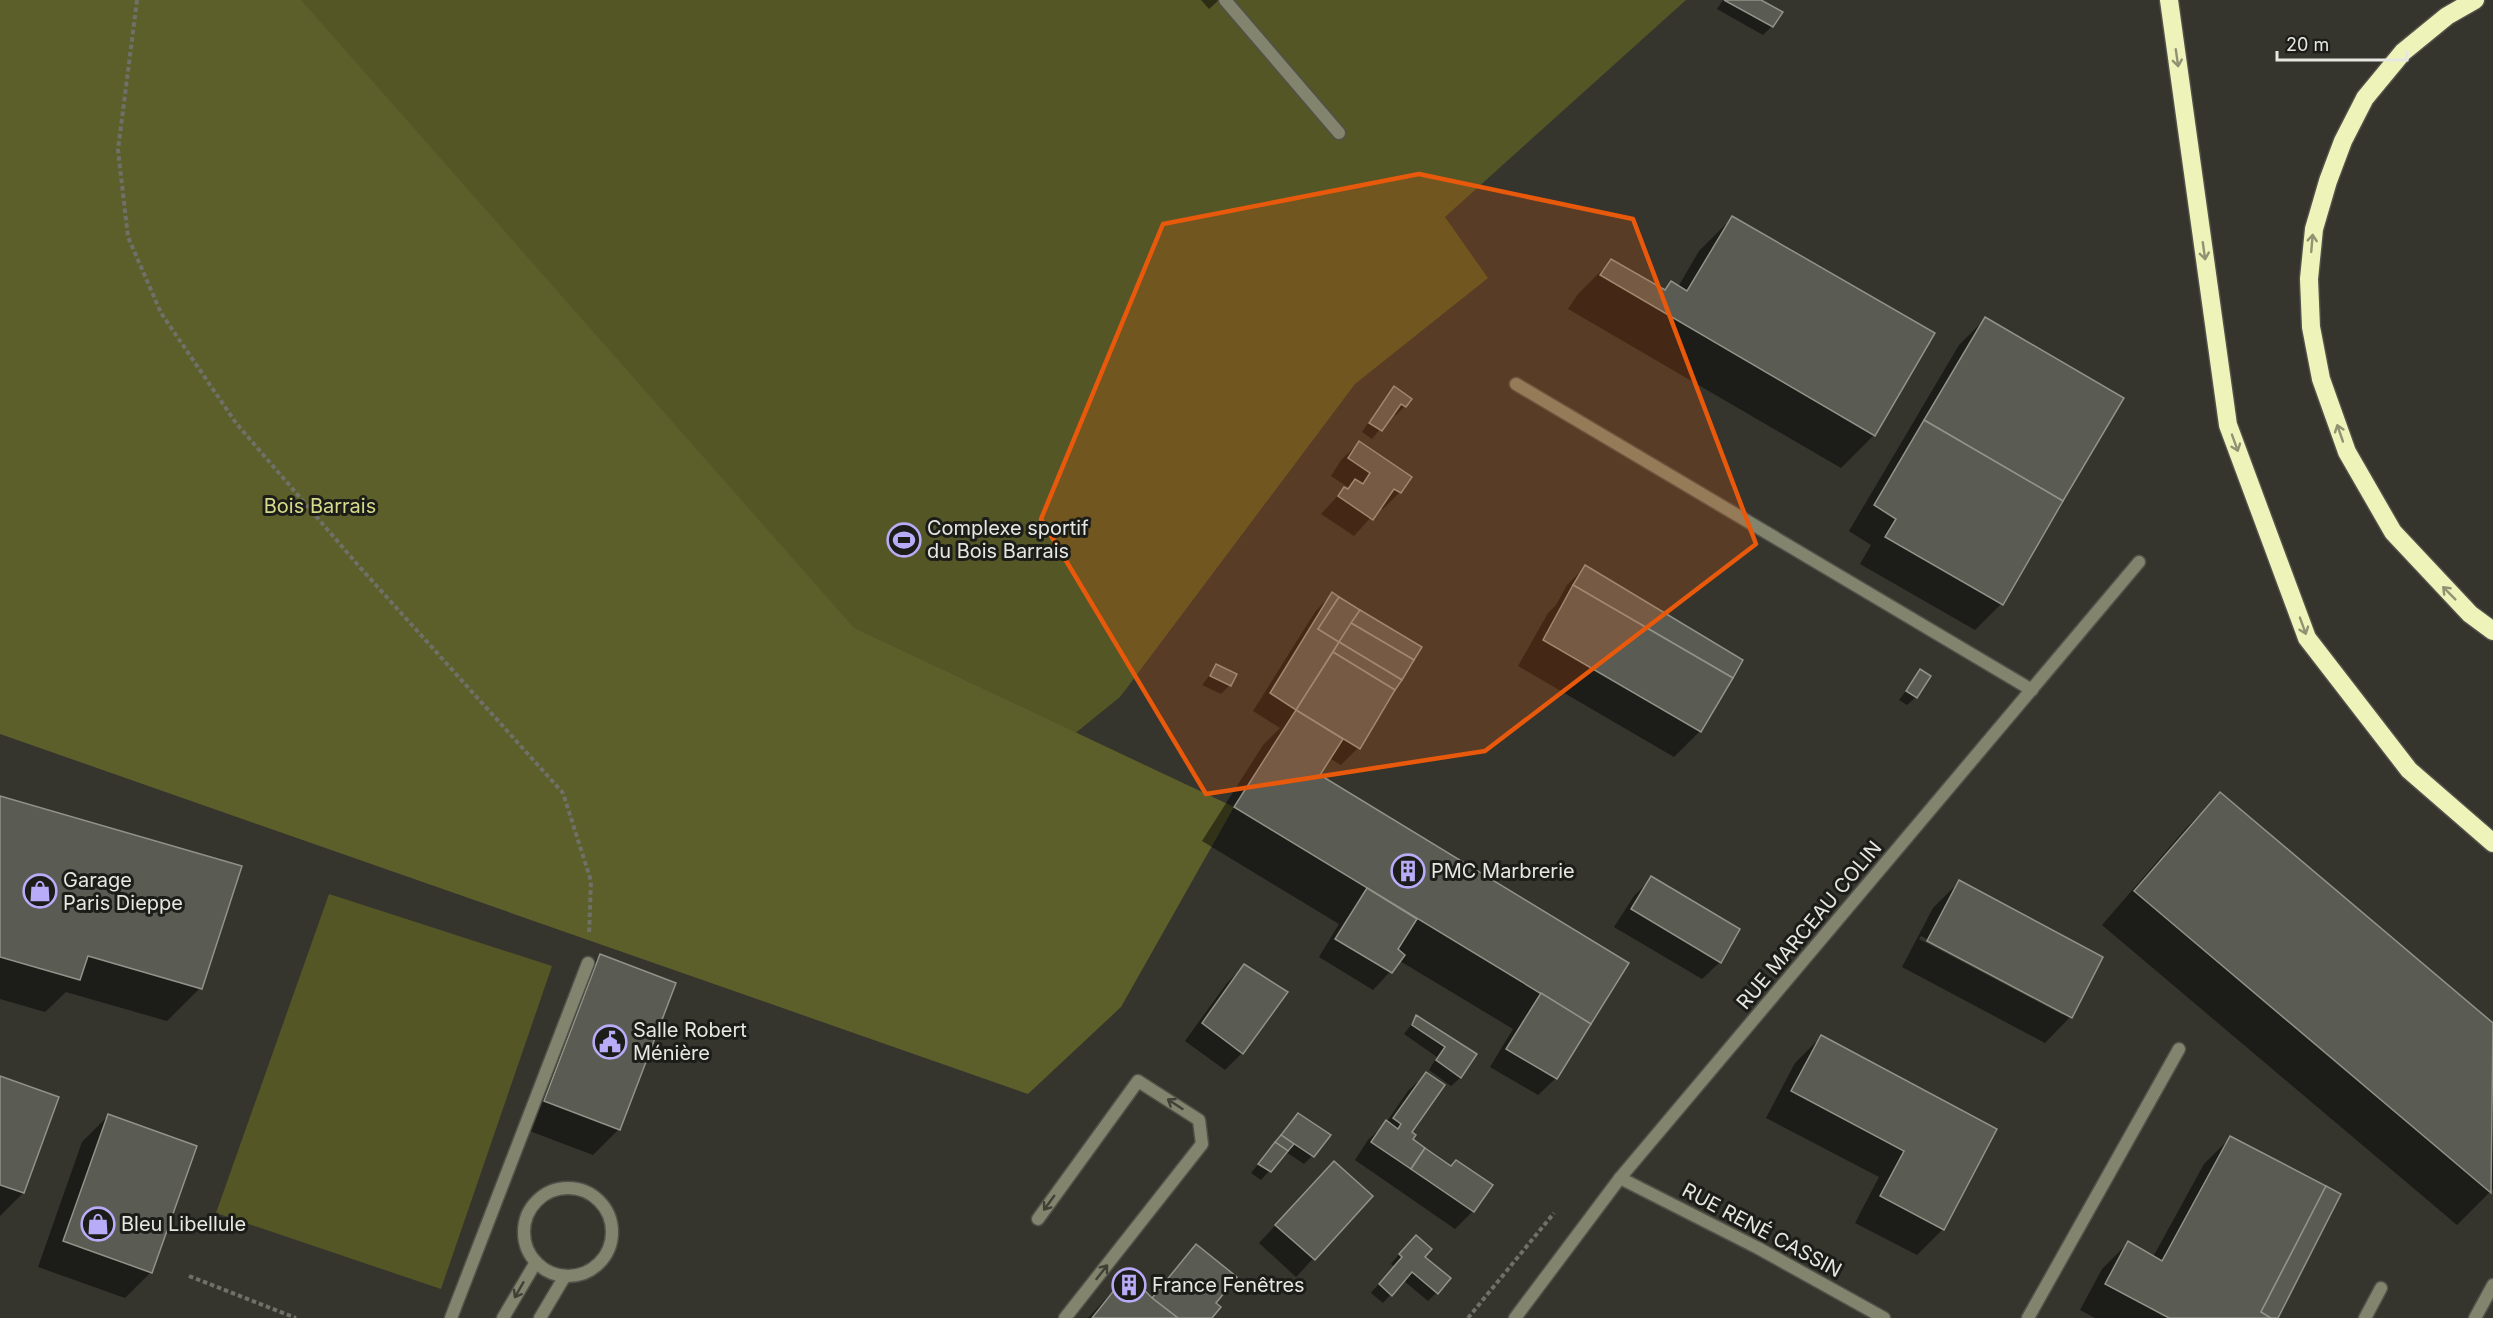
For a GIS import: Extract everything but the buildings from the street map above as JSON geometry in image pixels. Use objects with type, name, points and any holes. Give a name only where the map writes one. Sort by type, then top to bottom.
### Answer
[{"type":"highway","points":[[2169,0],[2228,425],[2307,638],[2409,770],[2493,843]]},
{"type":"highway","points":[[2475,0],[2447,16],[2403,52],[2365,98],[2343,141],[2313,229],[2309,279],[2311,327],[2321,379],[2347,453],[2393,532],[2470,614],[2493,632]]},
{"type":"street","points":[[1226,0],[1339,133]]},
{"type":"street","points":[[1516,384],[2032,690]]},
{"type":"street","name":"RUE MARCEAU COLIN","points":[[1515,1318],[1620,1178],[2139,562]]},
{"type":"street","points":[[451,1318],[588,963]]},
{"type":"street","points":[[2028,1318],[2179,1049]]},
{"type":"street","points":[[1038,1218],[1138,1081],[1198,1120],[1202,1144],[1065,1318]]},
{"type":"street","name":"RUE RENÉ CASSIN","points":[[1620,1178],[1758,1248],[1884,1318]]},
{"type":"street","points":[[565,1188],[579,1190],[592,1196],[602,1205],[609,1218],[612,1231],[610,1245],[603,1258],[593,1269],[565,1276],[554,1274],[536,1262],[528,1250],[524,1237],[525,1223],[530,1210],[539,1199],[565,1188]]},
{"type":"street","points":[[503,1318],[536,1262]]},
{"type":"street","points":[[540,1318],[565,1276]]},
{"type":"street","points":[[2475,1318],[2493,1285]]},
{"type":"street","points":[[2365,1318],[2381,1288]]},
{"type":"path","points":[[137,0],[118,150],[128,237],[161,313],[236,423],[357,564],[563,793],[591,881],[588,963]]},
{"type":"path","points":[[189,1276],[296,1318]]},
{"type":"highlighted area","points":[[1419,174],[1633,219],[1756,544],[1485,751],[1206,794],[1041,519],[1163,224]]},
{"type":"green space","name":"Bois Barrais","points":[[0,0],[301,0],[854,628],[1234,807],[1121,1007],[1028,1094],[0,734]]},
{"type":"green space","name":"Complexe sportif du Bois Barrais","points":[[204,0],[1686,0],[1445,217],[1488,278],[1355,384],[1120,697],[874,896]]},
{"type":"green space","points":[[329,894],[552,966],[441,1289],[216,1213]]},
{"type":"place","name":"Complexe sportif du Bois Barrais","points":[[904,540]]},
{"type":"place","name":"PMC Marbrerie","points":[[1408,871]]},
{"type":"place","name":"Garage Paris Dieppe","points":[[40,891]]},
{"type":"place","name":"Salle Robert Ménière","points":[[610,1042]]},
{"type":"place","name":"Bleu Libellule","points":[[98,1224]]},
{"type":"place","name":"France Fenêtres","points":[[1129,1285]]}]
